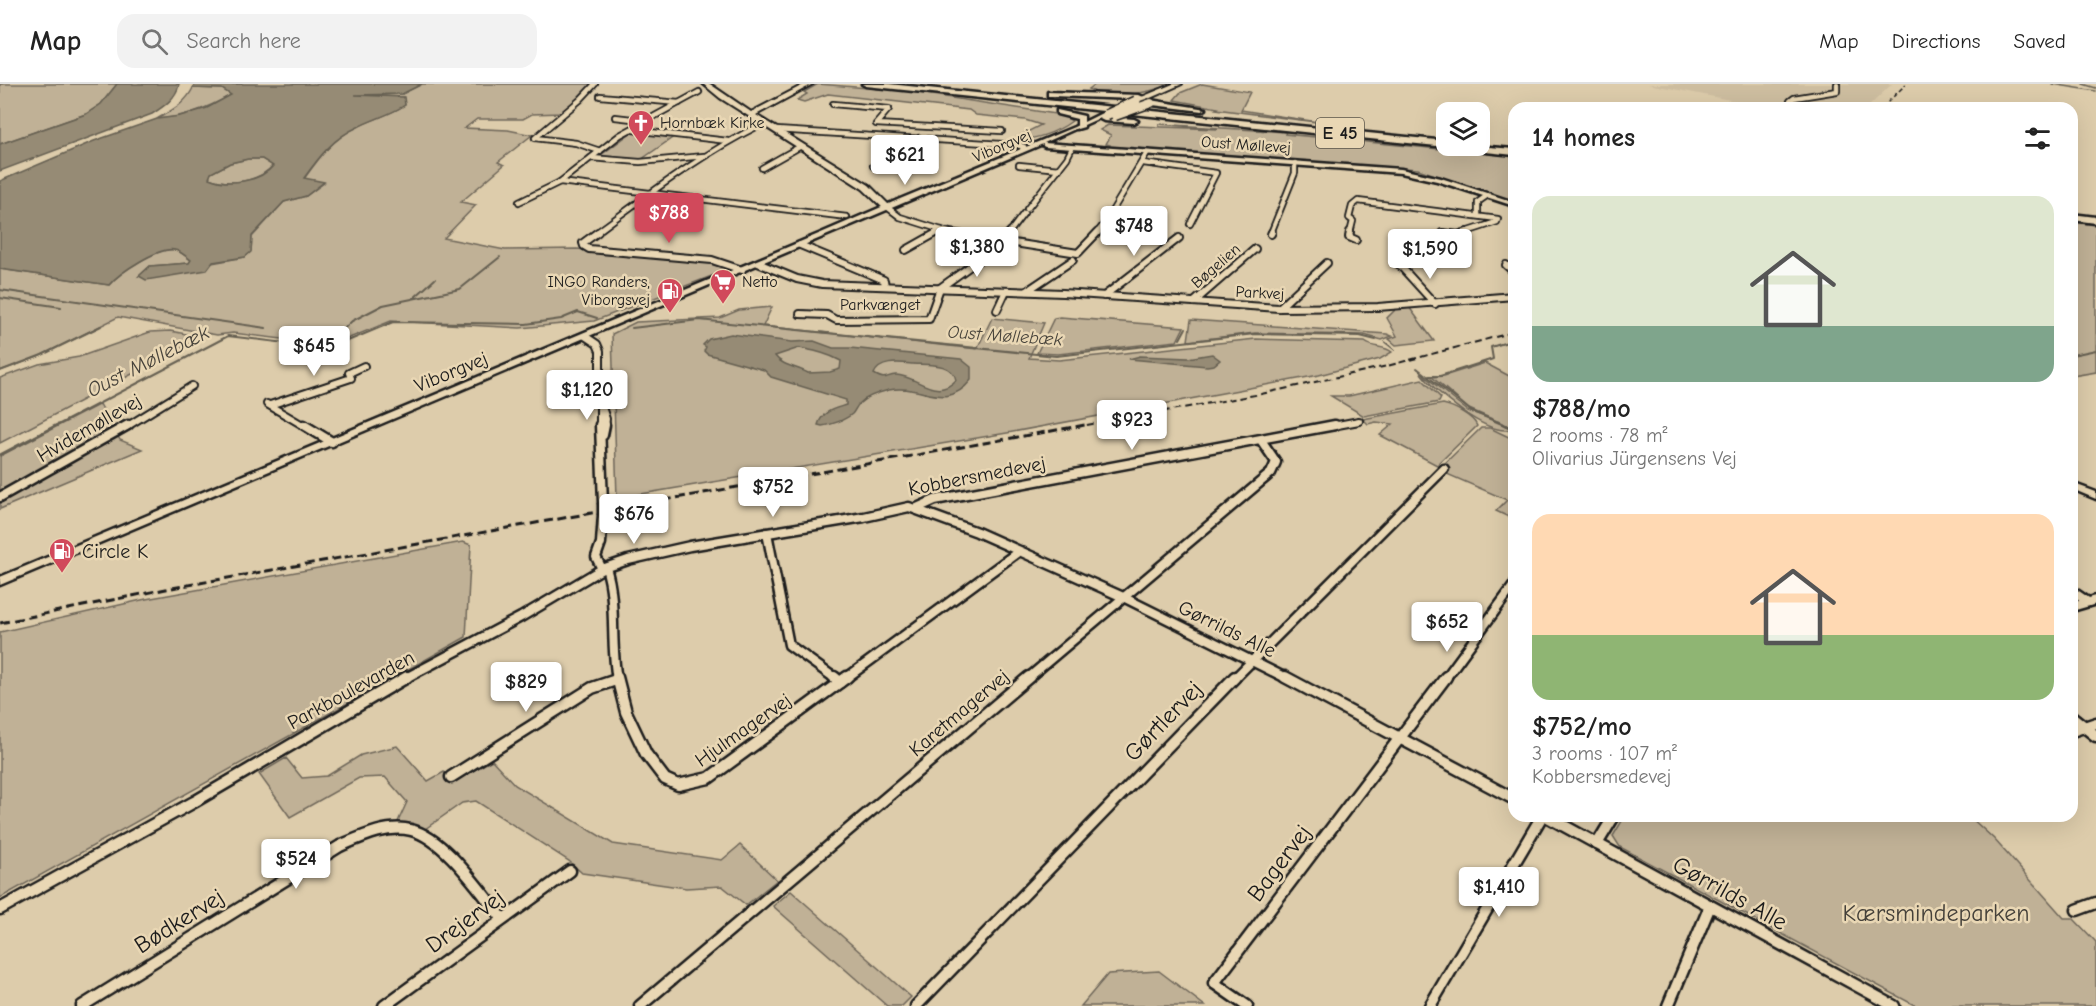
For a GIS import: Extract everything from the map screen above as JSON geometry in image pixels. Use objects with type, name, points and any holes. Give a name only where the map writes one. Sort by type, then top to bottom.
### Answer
[{"type":"highway","points":[[856,84],[1107,117],[1436,141]]},
{"type":"highway","name":"E 45","points":[[866,84],[1436,141]]},
{"type":"highway","name":"E 45","points":[[902,84],[1436,141]]},
{"type":"highway","points":[[914,84],[1145,101],[1436,141]]},
{"type":"highway","points":[[1171,93],[1165,97],[1168,101],[1191,108]]},
{"type":"highway","points":[[1107,117],[1145,101]]},
{"type":"highway","points":[[1033,107],[1077,116],[1082,120],[1080,127]]},
{"type":"highway","points":[[1490,145],[1508,148]]},
{"type":"highway","points":[[1490,148],[1508,148]]},
{"type":"highway","points":[[2078,213],[2096,215]]},
{"type":"highway","points":[[2078,218],[2096,220]]},
{"type":"main road","points":[[706,84],[749,114],[866,187],[889,209]]},
{"type":"main road","points":[[749,114],[769,107],[810,84]]},
{"type":"main road","points":[[1145,101],[1182,85]]},
{"type":"main road","points":[[1145,101],[1171,93],[1182,85]]},
{"type":"street","points":[[595,84],[580,100],[535,138],[576,143],[600,152]]},
{"type":"street","points":[[1792,102],[1794,98],[1837,91],[1837,84]]},
{"type":"street","points":[[519,202],[560,182],[620,135],[699,92]]},
{"type":"street","points":[[600,96],[679,104]]},
{"type":"street","points":[[833,104],[889,109],[868,134]]},
{"type":"street","points":[[615,117],[649,121]]},
{"type":"street","name":"Viborgvej","points":[[0,582],[883,212],[1020,147],[1107,117]]},
{"type":"street","name":"Viborgvej","points":[[889,209],[1107,117]]},
{"type":"street","points":[[949,140],[963,120]]},
{"type":"street","points":[[742,270],[721,261],[589,249],[584,246],[586,239],[647,194],[728,141],[766,124]]},
{"type":"street","points":[[876,124],[1002,131]]},
{"type":"street","points":[[633,129],[728,141]]},
{"type":"street","points":[[776,130],[868,134],[1020,147]]},
{"type":"street","points":[[873,166],[904,156],[919,138]]},
{"type":"street","name":"Oust Møllevej","points":[[1045,145],[1411,172],[1508,202]]},
{"type":"street","points":[[762,168],[801,146]]},
{"type":"street","points":[[1003,241],[1059,169],[1072,148]]},
{"type":"street","points":[[889,209],[912,223],[941,231],[1078,253],[1092,240],[1105,222],[1147,153]]},
{"type":"street","points":[[591,158],[647,161],[705,156]]},
{"type":"street","points":[[1143,163],[1216,173],[1190,224]]},
{"type":"street","points":[[1271,234],[1295,173],[1295,164]]},
{"type":"street","points":[[1019,165],[1059,169]]},
{"type":"street","points":[[560,182],[847,217]]},
{"type":"street","points":[[1478,214],[1478,202],[1488,195]]},
{"type":"street","points":[[1356,240],[1349,237],[1353,221],[1349,218],[1352,206],[1358,201],[1478,214],[1498,219],[1497,222],[1458,235],[1442,233]]},
{"type":"street","points":[[906,250],[941,231]]},
{"type":"street","points":[[1104,296],[1179,238]]},
{"type":"street","points":[[800,245],[883,280],[885,286]]},
{"type":"street","points":[[940,288],[998,246]]},
{"type":"street","name":"Bøgelien","points":[[1194,302],[1255,249]]},
{"type":"street","points":[[1425,257],[1395,260],[1435,304]]},
{"type":"street","points":[[1027,291],[1073,260]]},
{"type":"street","name":"Parkvej","points":[[758,263],[809,282],[1027,291],[1278,308],[1330,309],[1435,304],[1508,297]]},
{"type":"street","points":[[1278,308],[1327,263]]},
{"type":"street","name":"Parkvænget","points":[[800,314],[827,315],[836,320],[929,319],[940,288]]},
{"type":"street","points":[[997,310],[1006,291]]},
{"type":"street","points":[[585,336],[597,344],[600,351],[599,420],[602,438],[603,515],[601,543],[596,557],[604,569]]},
{"type":"street","points":[[332,442],[268,404],[351,378],[349,373],[364,366]]},
{"type":"street","name":"Hvidemøllevej","points":[[0,497],[119,431],[192,386]]},
{"type":"street","name":"Kobbersmedevej","points":[[604,569],[628,560],[690,546],[864,517],[905,507],[917,508],[935,500],[1359,421]]},
{"type":"street","name":"Karetmagervej","points":[[640,1006],[1271,473],[1276,462],[1261,440]]},
{"type":"street","name":"Gørtlervej","points":[[916,1006],[1251,661],[1444,469]]},
{"type":"street","points":[[2078,488],[2096,496]]},
{"type":"street","name":"Gørrilds Alle","points":[[917,508],[1123,597],[1334,701],[1508,795]]},
{"type":"street","points":[[767,533],[789,645],[840,682]]},
{"type":"street","name":"Viborgvej","points":[[0,577],[92,542]]},
{"type":"street","name":"Hjulmagervej","points":[[604,569],[610,580],[612,659],[616,680],[633,734],[660,777],[669,783],[683,786],[709,778],[1018,552]]},
{"type":"street","name":"Parkboulevarden","points":[[0,909],[194,802],[381,691],[604,569]]},
{"type":"street","points":[[1401,738],[1508,593]]},
{"type":"street","points":[[2078,594],[2092,601]]},
{"type":"street","points":[[451,777],[592,688],[616,680]]},
{"type":"street","points":[[2078,722],[2096,736]]},
{"type":"street","points":[[2078,729],[2096,723]]},
{"type":"street","name":"Bagervej","points":[[1247,1006],[1214,983],[1401,738]]},
{"type":"street","points":[[1430,1006],[1540,822]]},
{"type":"street","name":"Gørrilds Alle","points":[[1555,822],[1894,1006]]},
{"type":"street","points":[[1597,844],[1610,822]]},
{"type":"street","name":"Bødkervej","points":[[82,1006],[340,846],[366,834],[389,830],[411,830],[435,842],[503,919]]},
{"type":"street","name":"Drejervej","points":[[384,1006],[570,871]]},
{"type":"street","points":[[2077,910],[2096,903]]},
{"type":"street","points":[[1668,1006],[1710,906]]},
{"type":"shaded area","points":[[117,84],[179,84],[172,98],[152,114],[0,171],[0,144],[86,114],[101,104]]},
{"type":"shaded area","points":[[195,84],[422,84],[402,94],[355,95],[404,97],[405,105],[349,131],[334,142],[304,178],[324,182],[306,196],[284,202],[252,236],[251,252],[245,257],[213,262],[207,270],[146,280],[139,276],[150,266],[189,263],[191,260],[177,251],[168,250],[150,256],[121,274],[109,285],[0,269],[0,181],[94,141],[157,119],[180,116],[207,108],[231,95],[222,89],[193,88]],"holes":[[[262,159],[273,166],[252,179],[225,182],[209,178],[211,173],[230,163]]]},
{"type":"shaded area","points":[[1648,84],[1892,84],[1873,102],[1740,102]]},
{"type":"shaded area","points":[[731,334],[792,342],[814,341],[833,348],[961,359],[971,367],[971,380],[961,390],[942,396],[901,389],[882,392],[863,401],[846,418],[822,426],[818,425],[822,417],[829,411],[846,405],[846,400],[771,377],[764,370],[707,354],[704,351],[706,347],[703,345],[709,339]],"holes":[[[799,348],[836,358],[841,361],[840,369],[808,373],[786,364],[775,356]],[[897,363],[945,367],[954,374],[956,380],[948,386],[934,388],[904,376],[893,375],[884,378],[874,374],[881,366]]]},
{"type":"shaded area","points":[[1212,354],[1220,360],[1214,365],[1207,366],[1129,359],[1140,356],[1188,358]]},
{"type":"green space","points":[[0,84],[117,84],[101,104],[86,114],[0,144]]},
{"type":"green space","points":[[422,84],[592,84],[562,113],[532,114],[523,119],[477,119],[465,128],[508,130],[532,135],[498,162],[504,165],[461,202],[476,205],[444,238],[505,250],[577,249],[718,263],[730,269],[594,321],[520,328],[391,321],[332,345],[233,333],[217,335],[118,317],[38,357],[0,371],[0,269],[109,285],[139,262],[168,250],[175,250],[191,260],[189,263],[150,266],[139,276],[245,257],[251,251],[252,237],[284,202],[306,196],[324,183],[304,179],[334,143],[357,127],[405,105],[403,97],[355,96],[402,94]]},
{"type":"green space","points":[[818,84],[906,91],[1062,115],[1072,121],[1044,135],[1021,139],[1015,138],[1041,125],[1025,120],[976,115],[969,110],[828,94],[804,102],[797,100],[807,94],[804,92]]},
{"type":"green space","points":[[1096,84],[1172,84],[1142,93],[1108,95],[1089,89]]},
{"type":"green space","points":[[1202,84],[1250,92],[1241,110],[1331,124],[1216,109],[1218,108],[1174,100],[1180,93]]},
{"type":"green space","points":[[193,88],[222,89],[231,95],[195,112],[157,119],[182,102]]},
{"type":"green space","points":[[1158,124],[1286,132],[1285,134],[1436,149],[1436,156],[1490,156],[1490,154],[1508,156],[1508,200],[1418,169],[1109,148],[1110,145],[1106,144],[1111,135],[1100,130],[1108,125],[1218,129]]},
{"type":"green space","points":[[632,132],[675,136],[639,161],[597,158]]},
{"type":"green space","points":[[262,159],[273,165],[260,175],[243,181],[225,182],[209,178],[211,173],[230,163]]},
{"type":"green space","points":[[2078,223],[2096,225],[2096,372],[2078,375]]},
{"type":"green space","points":[[772,307],[763,326],[977,349],[992,318],[1044,323],[1029,358],[1059,360],[1256,339],[1365,342],[1392,352],[1380,359],[1319,375],[1007,433],[617,498],[612,334],[636,322],[720,318],[739,310]]},
{"type":"green space","points":[[1409,307],[1434,341],[1396,345],[1389,339],[1397,336],[1387,318],[1397,308]]},
{"type":"green space","points":[[1054,318],[1184,327],[1177,341],[1058,354],[1037,353]]},
{"type":"green space","points":[[1191,320],[1392,336],[1382,340],[1364,335],[1255,333],[1188,341]]},
{"type":"green space","points":[[170,331],[203,337],[0,443],[0,378],[39,364],[79,357],[150,332]]},
{"type":"green space","points":[[1485,363],[1508,375],[1508,426],[1469,409],[1432,377],[1444,376]]},
{"type":"green space","points":[[1421,373],[1468,411],[1500,422],[1508,427],[1508,429],[1501,430],[1476,420],[1449,401]]},
{"type":"green space","points":[[1422,379],[1441,398],[1439,402],[1364,416],[1331,396],[1349,396]]},
{"type":"green space","points":[[100,404],[120,440],[142,449],[0,509],[0,456]]},
{"type":"green space","points":[[1443,404],[1462,412],[1477,426],[1437,465],[1380,435],[1393,424],[1376,422],[1368,424],[1363,419]]},
{"type":"green space","points":[[1481,428],[1490,428],[1508,437],[1508,517],[1496,511],[1507,500],[1447,474],[1449,471],[1441,467]]},
{"type":"green space","points":[[463,542],[471,545],[466,637],[0,898],[0,632],[146,599]]},
{"type":"green space","points":[[397,746],[428,781],[444,772],[453,782],[492,760],[515,785],[613,844],[722,860],[740,845],[777,880],[746,905],[722,886],[686,888],[582,873],[569,861],[476,801],[462,803],[425,829],[396,826],[407,802],[385,777],[359,778],[290,817],[259,774],[286,758],[302,778],[327,776],[361,755]]},
{"type":"green space","name":"Kærsmindeparken","points":[[1621,822],[1976,822],[1994,839],[2064,918],[2073,918],[2096,942],[2096,1006],[1916,1006],[1620,847],[1613,836]]},
{"type":"green space","points":[[791,891],[911,997],[902,1006],[887,1006],[773,906]]},
{"type":"green space","points":[[1159,971],[1205,1006],[1081,1006],[1108,974]]},
{"type":"waterway","points":[[2052,84],[2096,91]]},
{"type":"waterway","points":[[2083,84],[2096,88]]},
{"type":"waterway","points":[[317,342],[338,334],[352,321],[383,305],[460,289],[500,257]]},
{"type":"waterway","points":[[414,298],[435,279]]},
{"type":"waterway","points":[[0,290],[266,328]]},
{"type":"waterway","points":[[0,298],[61,307]]},
{"type":"waterway","name":"Oust Møllebæk","points":[[317,342],[319,348],[331,348],[393,322],[526,324],[561,319],[578,312],[597,318]]},
{"type":"waterway","name":"Oust Møllebæk","points":[[632,328],[699,320],[1056,356],[1255,334],[1360,336],[1376,340]]},
{"type":"waterway","points":[[0,371],[42,355],[101,326]]},
{"type":"waterway","points":[[1180,339],[1186,328]]},
{"type":"waterway","name":"Oust Møllebæk","points":[[54,427],[228,336],[294,344],[317,342]]},
{"type":"waterway","name":"Oust Møllebæk","points":[[1385,342],[1395,350]]},
{"type":"waterway","points":[[1429,376],[1440,376],[1493,359],[1491,347],[1508,342]]},
{"type":"waterway","name":"Oust Møllebæk","points":[[2078,354],[2096,350]]},
{"type":"waterway","name":"Oust Møllebæk","points":[[1417,368],[1471,411],[1508,427]]},
{"type":"waterway","name":"Oust Møllebæk","points":[[0,455],[57,425]]},
{"type":"railway","points":[[1888,102],[1906,84]]},
{"type":"railway","points":[[1076,427],[1261,394],[1387,366],[1508,334]]},
{"type":"railway","points":[[0,623],[166,589],[1085,425]]},
{"type":"place","name":"Hornbæk Kirke","points":[[641,146]]},
{"type":"place","name":"Netto","points":[[723,305]]},
{"type":"place","name":"INGO Randers, Viborgsvej","points":[[670,314]]},
{"type":"place","name":"Circle K","points":[[62,574]]}]
